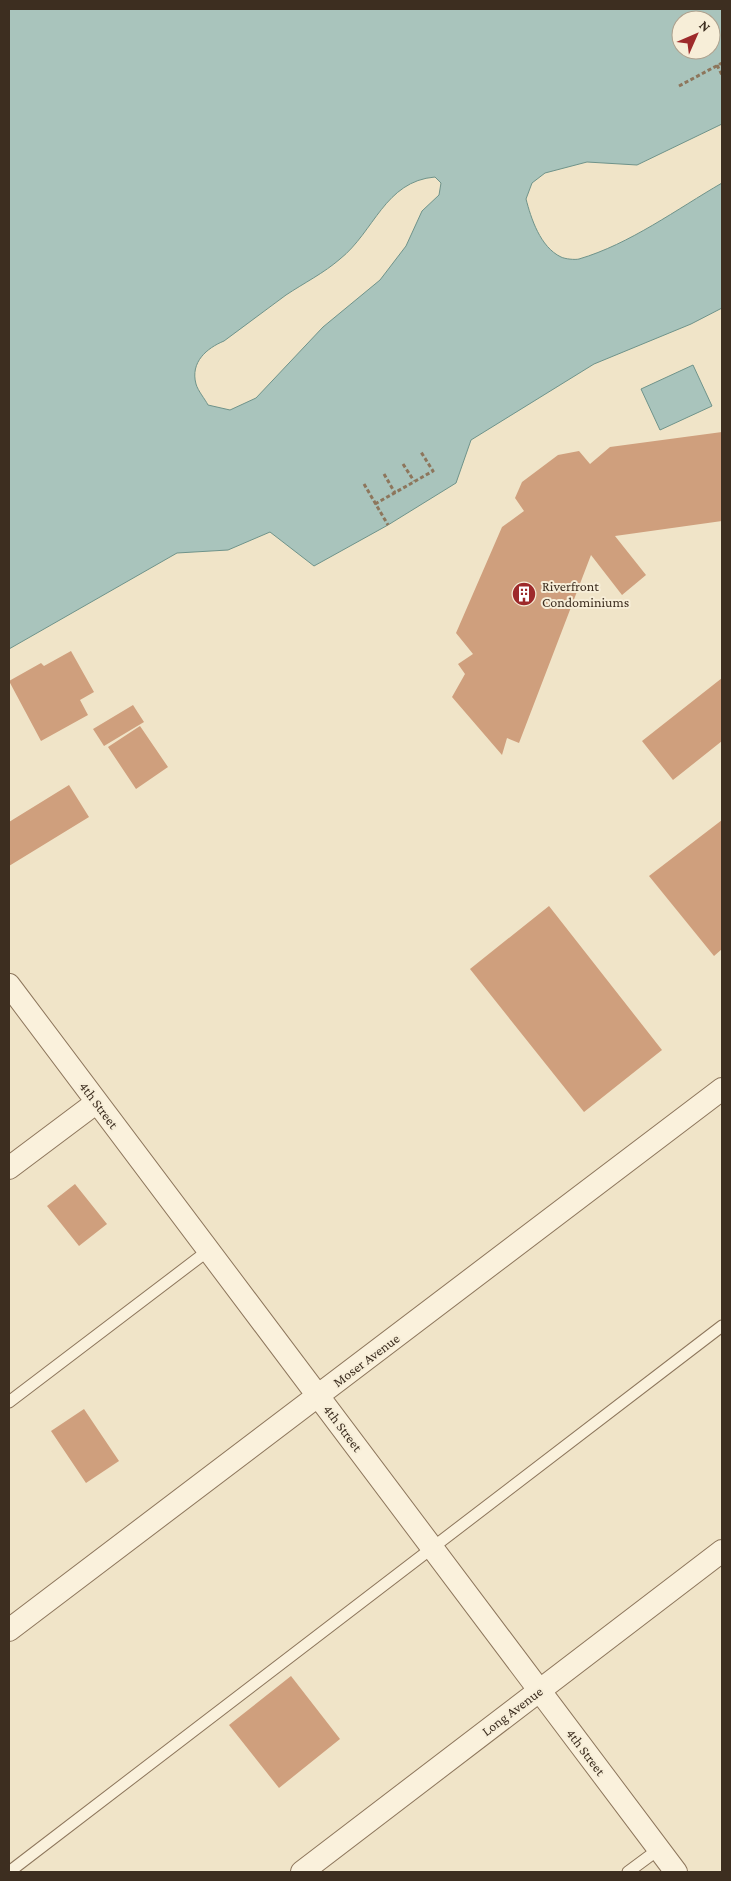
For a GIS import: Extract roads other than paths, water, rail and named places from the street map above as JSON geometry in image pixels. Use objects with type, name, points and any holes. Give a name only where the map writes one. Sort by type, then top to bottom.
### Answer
[{"type":"street","name":"4th Street","points":[[9,985],[676,1872]]},
{"type":"street","name":"Moser Avenue","points":[[9,1630],[722,1089]]},
{"type":"street","points":[[9,1168],[97,1102]]},
{"type":"street","name":"Long Avenue","points":[[302,1872],[722,1551]]},
{"type":"lane","points":[[9,1402],[209,1250]]},
{"type":"lane","points":[[9,1872],[722,1326]]},
{"type":"lane","points":[[628,1872],[659,1849]]},
{"type":"water","points":[[9,9],[722,9],[722,124],[637,165],[587,162],[545,173],[532,183],[526,199],[534,223],[547,246],[561,257],[577,259],[598,252],[635,235],[722,183],[722,308],[691,324],[594,364],[471,440],[456,483],[388,525],[314,566],[270,532],[228,550],[177,553],[9,649]],"holes":[[[435,177],[441,183],[439,195],[422,211],[406,246],[380,280],[323,327],[256,398],[230,410],[208,405],[197,387],[195,376],[195,369],[206,352],[286,295],[334,264],[352,248],[382,209],[404,188],[418,181]]]},
{"type":"water","points":[[693,365],[712,406],[660,430],[641,389]]},
{"type":"place","name":"Riverfront Condominiums","points":[[524,594]]}]
